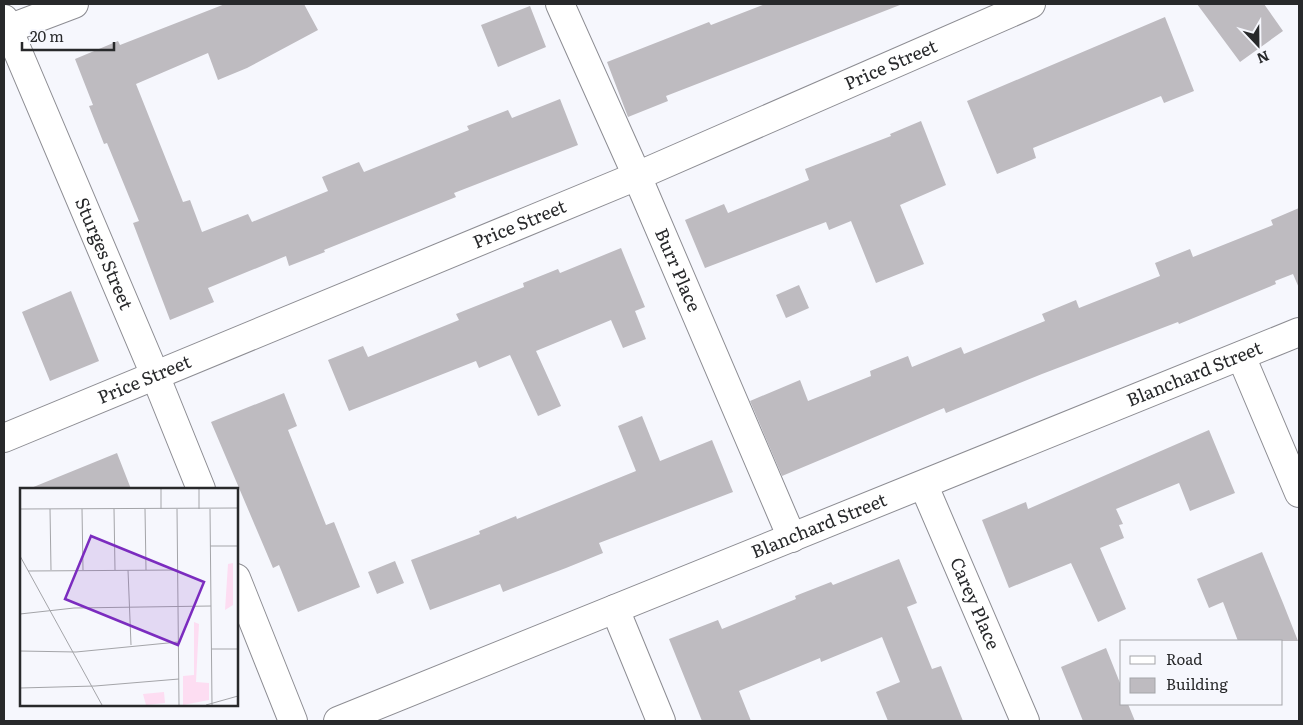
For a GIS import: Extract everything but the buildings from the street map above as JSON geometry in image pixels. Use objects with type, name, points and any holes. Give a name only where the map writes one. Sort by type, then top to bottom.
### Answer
[{"type":"street","points":[[6,24],[74,4]]},
{"type":"street","name":"Burr Place","points":[[560,4],[637,176],[792,538]]},
{"type":"street","name":"Price Street","points":[[4,438],[637,176],[1031,4]]},
{"type":"street","name":"Sturges Street","points":[[6,24],[156,375],[201,488]]},
{"type":"street","name":"Blanchard Street","points":[[338,721],[924,486],[1299,332]]},
{"type":"street","points":[[1241,356],[1299,493]]},
{"type":"street","name":"Carey Place","points":[[924,486],[1025,721]]},
{"type":"street","points":[[238,583],[293,721]]},
{"type":"street","points":[[615,610],[661,721]]}]
